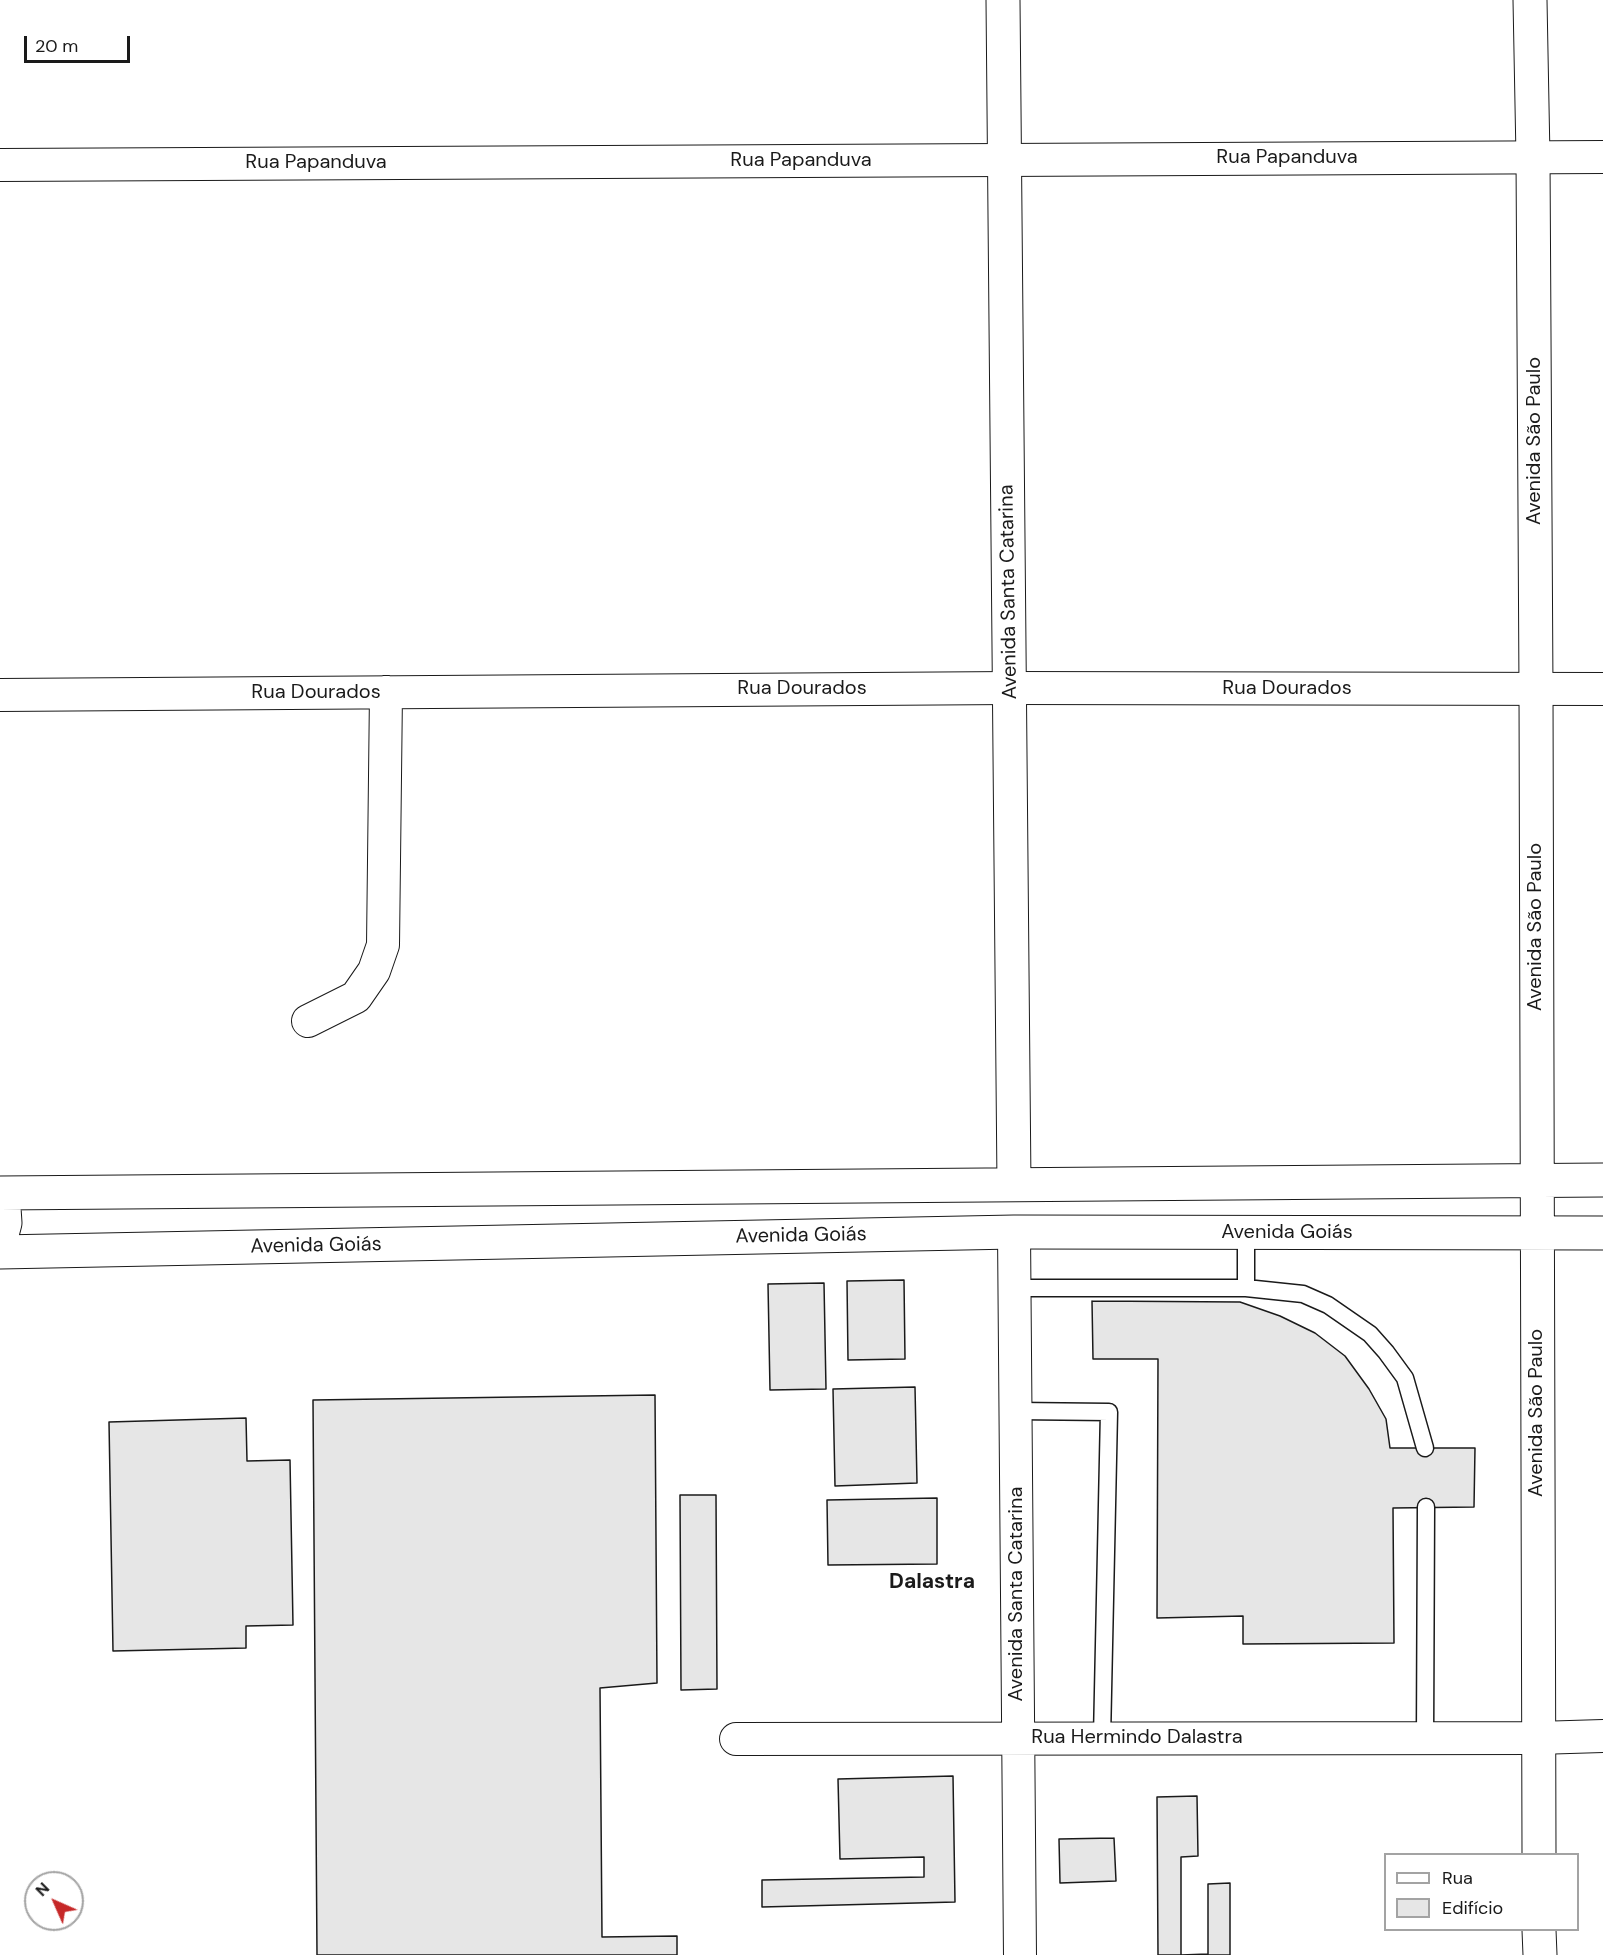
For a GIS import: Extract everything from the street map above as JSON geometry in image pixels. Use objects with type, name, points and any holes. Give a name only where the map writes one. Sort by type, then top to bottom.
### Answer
[{"type":"main road","name":"Avenida Santa Catarina","points":[[1003,0],[1014,1184]]},
{"type":"main road","name":"Avenida São Paulo","points":[[1530,0],[1536,691],[1539,1853]]},
{"type":"main road","points":[[0,1242],[5,1223],[0,1194],[1603,1180]]},
{"type":"main road","name":"Avenida Goiás","points":[[0,1252],[1014,1232],[1603,1233]]},
{"type":"main road","points":[[1539,1931],[1540,1955]]},
{"type":"street","name":"Rua Papanduva","points":[[0,165],[1603,157]]},
{"type":"street","name":"Rua Dourados","points":[[0,694],[1010,688],[1536,691],[1603,689]]},
{"type":"street","points":[[308,1021],[356,997],[374,971],[382,945],[386,692]]},
{"type":"street","name":"Avenida Santa Catarina","points":[[1014,1232],[1020,1955]]},
{"type":"street","name":"Rua Hermindo Dalastra","points":[[736,1739],[1603,1736]]},
{"type":"lane","points":[[1246,1232],[1246,1288]]},
{"type":"lane","points":[[1016,1288],[1246,1288],[1303,1294],[1328,1305],[1370,1334],[1386,1352],[1405,1378],[1425,1448]]},
{"type":"lane","points":[[1016,1411],[1109,1412],[1102,1738]]},
{"type":"lane","points":[[1425,1738],[1426,1507]]},
{"type":"building","points":[[904,1280],[905,1359],[848,1360],[847,1281]]},
{"type":"building","points":[[824,1283],[826,1389],[770,1390],[768,1284]]},
{"type":"building","points":[[1092,1301],[1240,1302],[1280,1316],[1315,1333],[1345,1356],[1369,1389],[1386,1419],[1390,1448],[1475,1448],[1474,1507],[1393,1508],[1394,1643],[1243,1644],[1243,1616],[1157,1618],[1158,1359],[1093,1359]]},
{"type":"building","points":[[915,1387],[917,1483],[835,1486],[833,1389]]},
{"type":"building","points":[[655,1395],[657,1683],[600,1688],[602,1937],[677,1936],[677,1955],[317,1955],[313,1400]]},
{"type":"building","points":[[246,1418],[247,1461],[290,1460],[293,1625],[246,1626],[246,1648],[113,1651],[109,1422]]},
{"type":"building","points":[[680,1495],[716,1495],[717,1689],[681,1690]]},
{"type":"building","points":[[937,1498],[937,1564],[828,1565],[827,1500]]},
{"type":"building","points":[[953,1776],[955,1902],[762,1907],[762,1880],[924,1877],[924,1857],[840,1859],[838,1779]]},
{"type":"building","points":[[1197,1796],[1198,1856],[1181,1857],[1181,1955],[1158,1955],[1157,1797]]},
{"type":"building","points":[[1114,1838],[1116,1881],[1060,1883],[1059,1839]]},
{"type":"building","points":[[1230,1883],[1230,1955],[1181,1955],[1208,1954],[1208,1884]]},
{"type":"district","name":"Dalastra","points":[[932,1582]]}]
